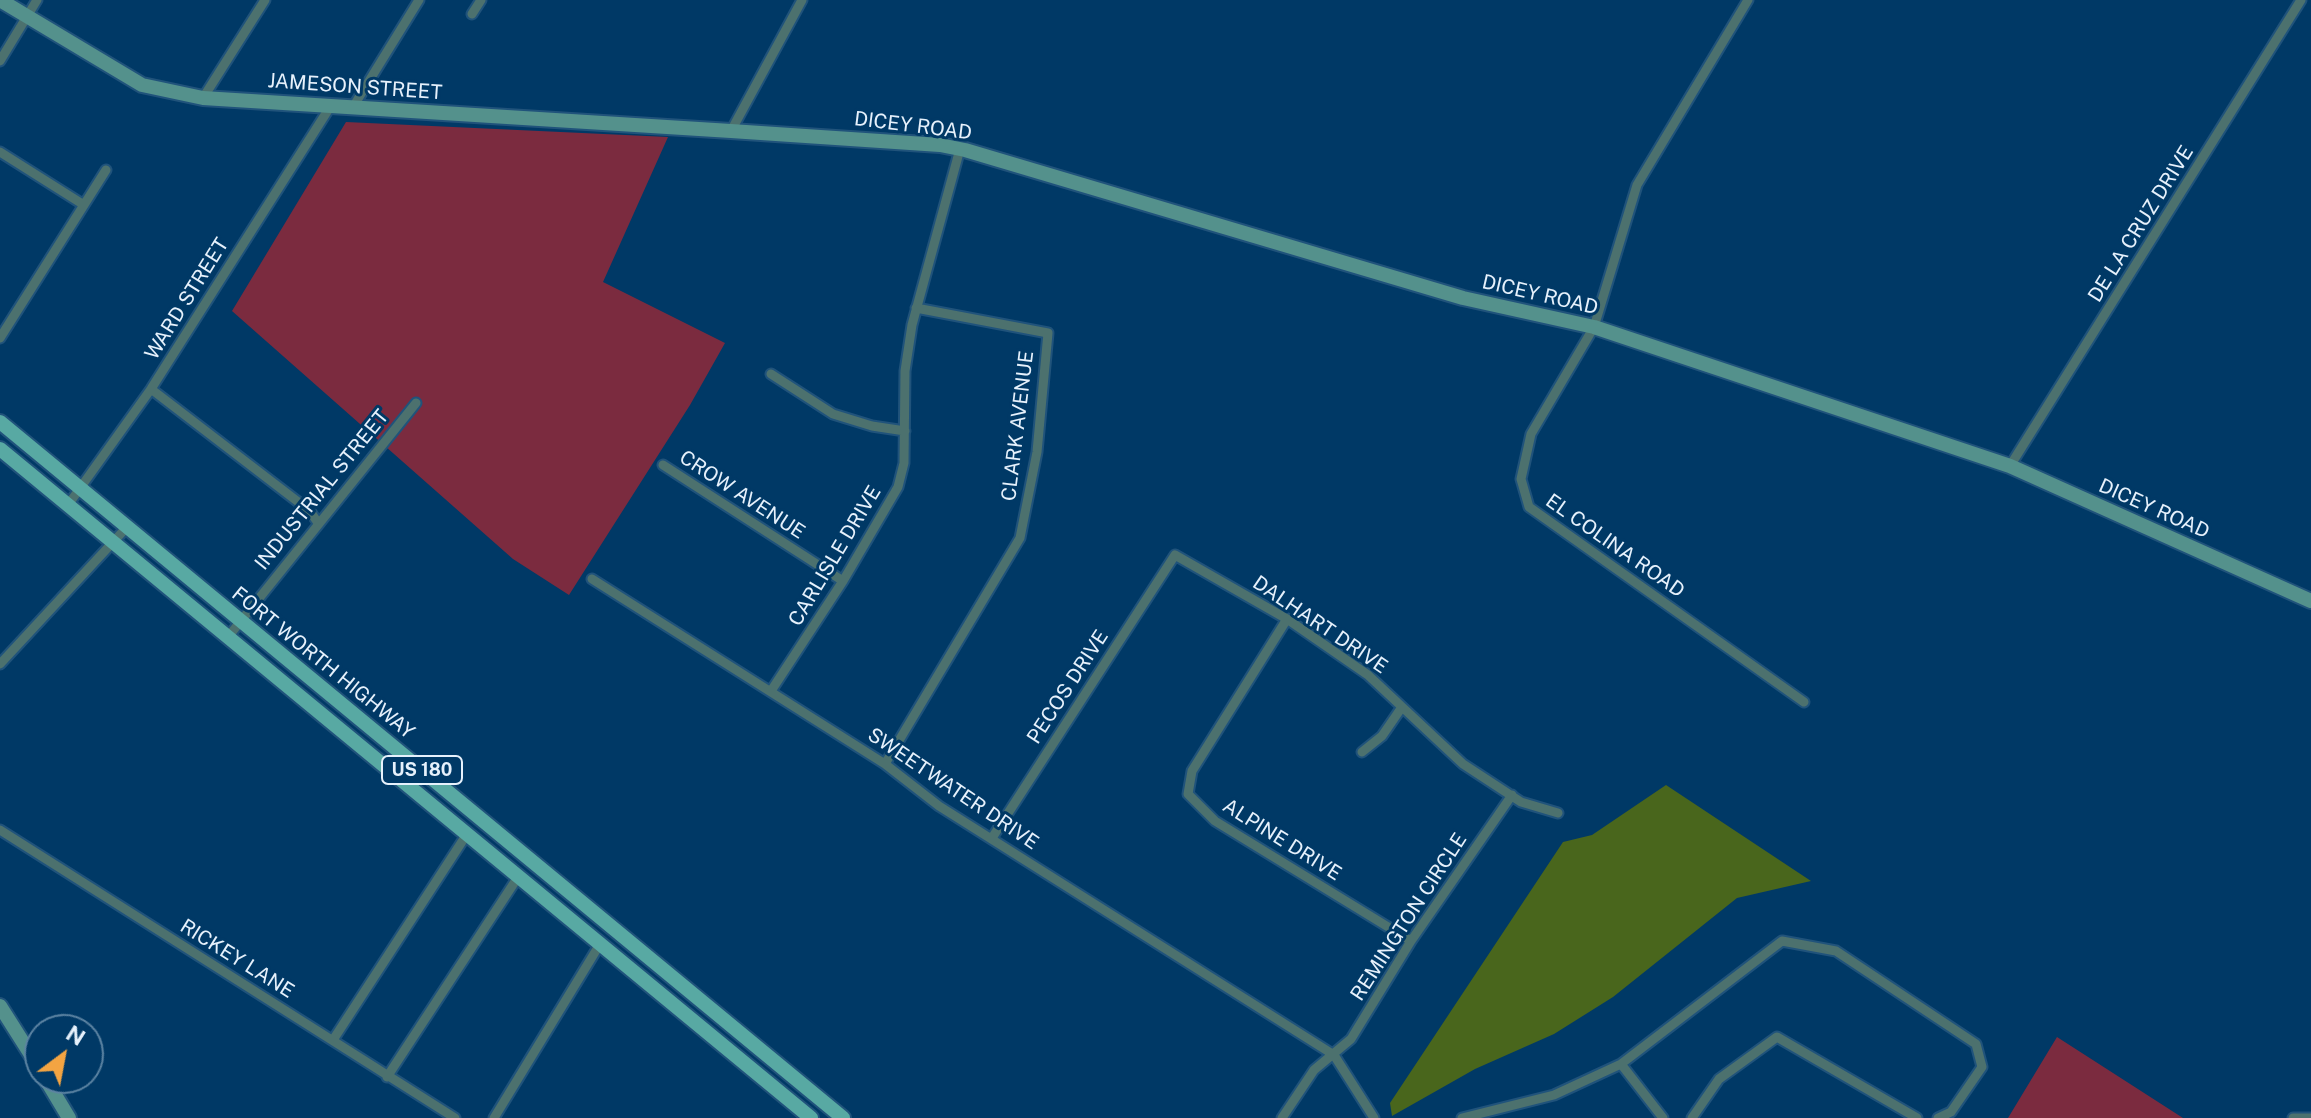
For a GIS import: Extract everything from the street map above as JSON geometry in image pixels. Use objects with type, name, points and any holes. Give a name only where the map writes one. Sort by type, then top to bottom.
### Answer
[{"type":"main road","name":"FORT WORTH HIGHWAY","points":[[0,422],[843,1118]]},
{"type":"main road","name":"FORT WORTH HIGHWAY","points":[[0,449],[806,1114]]},
{"type":"main road","points":[[414,791],[427,774]]},
{"type":"main road","points":[[557,908],[570,893]]},
{"type":"main road","points":[[806,1114],[813,1093]]},
{"type":"street","name":"JAMESON STREET","points":[[0,0],[142,85],[203,98],[731,131]]},
{"type":"street","points":[[0,61],[37,0]]},
{"type":"street","points":[[203,98],[265,0]]},
{"type":"street","points":[[353,107],[419,0]]},
{"type":"street","points":[[472,14],[481,0]]},
{"type":"street","points":[[731,131],[802,0]]},
{"type":"street","name":"EL COLINA ROAD","points":[[1748,0],[1637,185],[1594,327],[1531,434],[1521,479],[1529,507],[1804,702]]},
{"type":"street","name":"DE LA CRUZ DRIVE","points":[[2010,466],[2301,0]]},
{"type":"street","name":"WARD STREET","points":[[68,505],[151,389],[330,107]]},
{"type":"street","name":"DICEY ROAD","points":[[731,131],[960,149],[1071,179],[1463,298],[1594,327],[2010,466],[2311,601]]},
{"type":"street","name":"CARLISLE DRIVE","points":[[771,691],[843,581],[898,487],[904,463],[905,371],[916,308],[960,149]]},
{"type":"street","points":[[0,152],[84,205]]},
{"type":"street","points":[[0,338],[106,170]]},
{"type":"street","name":"CLARK AVENUE","points":[[885,764],[1020,538],[1037,452],[1048,333],[916,308]]},
{"type":"street","points":[[771,374],[833,414],[886,430],[905,431]]},
{"type":"street","points":[[151,389],[310,511],[318,523]]},
{"type":"street","name":"INDUSTRIAL STREET","points":[[228,637],[416,403]]},
{"type":"street","name":"CROW AVENUE","points":[[663,465],[843,581]]},
{"type":"street","points":[[0,664],[127,527]]},
{"type":"street","name":"DALHART DRIVE","points":[[1175,555],[1287,619],[1368,675],[1463,764],[1512,795],[1558,813]]},
{"type":"street","name":"PECOS DRIVE","points":[[992,838],[1175,555]]},
{"type":"street","name":"SWEETWATER DRIVE","points":[[592,579],[885,764],[939,806],[1334,1055],[1374,1118]]},
{"type":"street","name":"ALPINE DRIVE","points":[[1287,619],[1192,771],[1188,794],[1215,821],[1411,941]]},
{"type":"street","points":[[1362,752],[1382,736],[1402,707]]},
{"type":"street","name":"REMINGTON CIRCLE","points":[[1334,1055],[1351,1039],[1411,941],[1512,795]]},
{"type":"street","name":"RICKEY LANE","points":[[0,830],[455,1118]]},
{"type":"street","points":[[333,1040],[467,834]]},
{"type":"street","points":[[387,1077],[518,877]]},
{"type":"street","points":[[1462,1118],[1554,1095],[1621,1064],[1782,941],[1836,951],[1976,1044],[1982,1067],[1951,1112],[1938,1118]]},
{"type":"street","points":[[494,1118],[600,944]]},
{"type":"street","points":[[0,1006],[24,1044]]},
{"type":"street","points":[[1692,1118],[1719,1079],[1777,1037],[1917,1118]]},
{"type":"street","points":[[1282,1118],[1314,1070],[1334,1055]]},
{"type":"street","points":[[1621,1064],[1663,1118]]},
{"type":"street","points":[[55,1094],[69,1118]]},
{"type":"street","points":[[2293,1118],[2311,1118]]},
{"type":"shaded area","points":[[346,122],[668,137],[603,282],[725,343],[690,405],[569,595],[513,559],[232,311]]},
{"type":"shaded area","points":[[1666,785],[1811,881],[1737,898],[1613,997],[1554,1034],[1475,1069],[1392,1116],[1390,1103],[1563,842],[1592,835]]},
{"type":"shaded area","points":[[2057,1037],[2183,1118],[2008,1118]]}]
